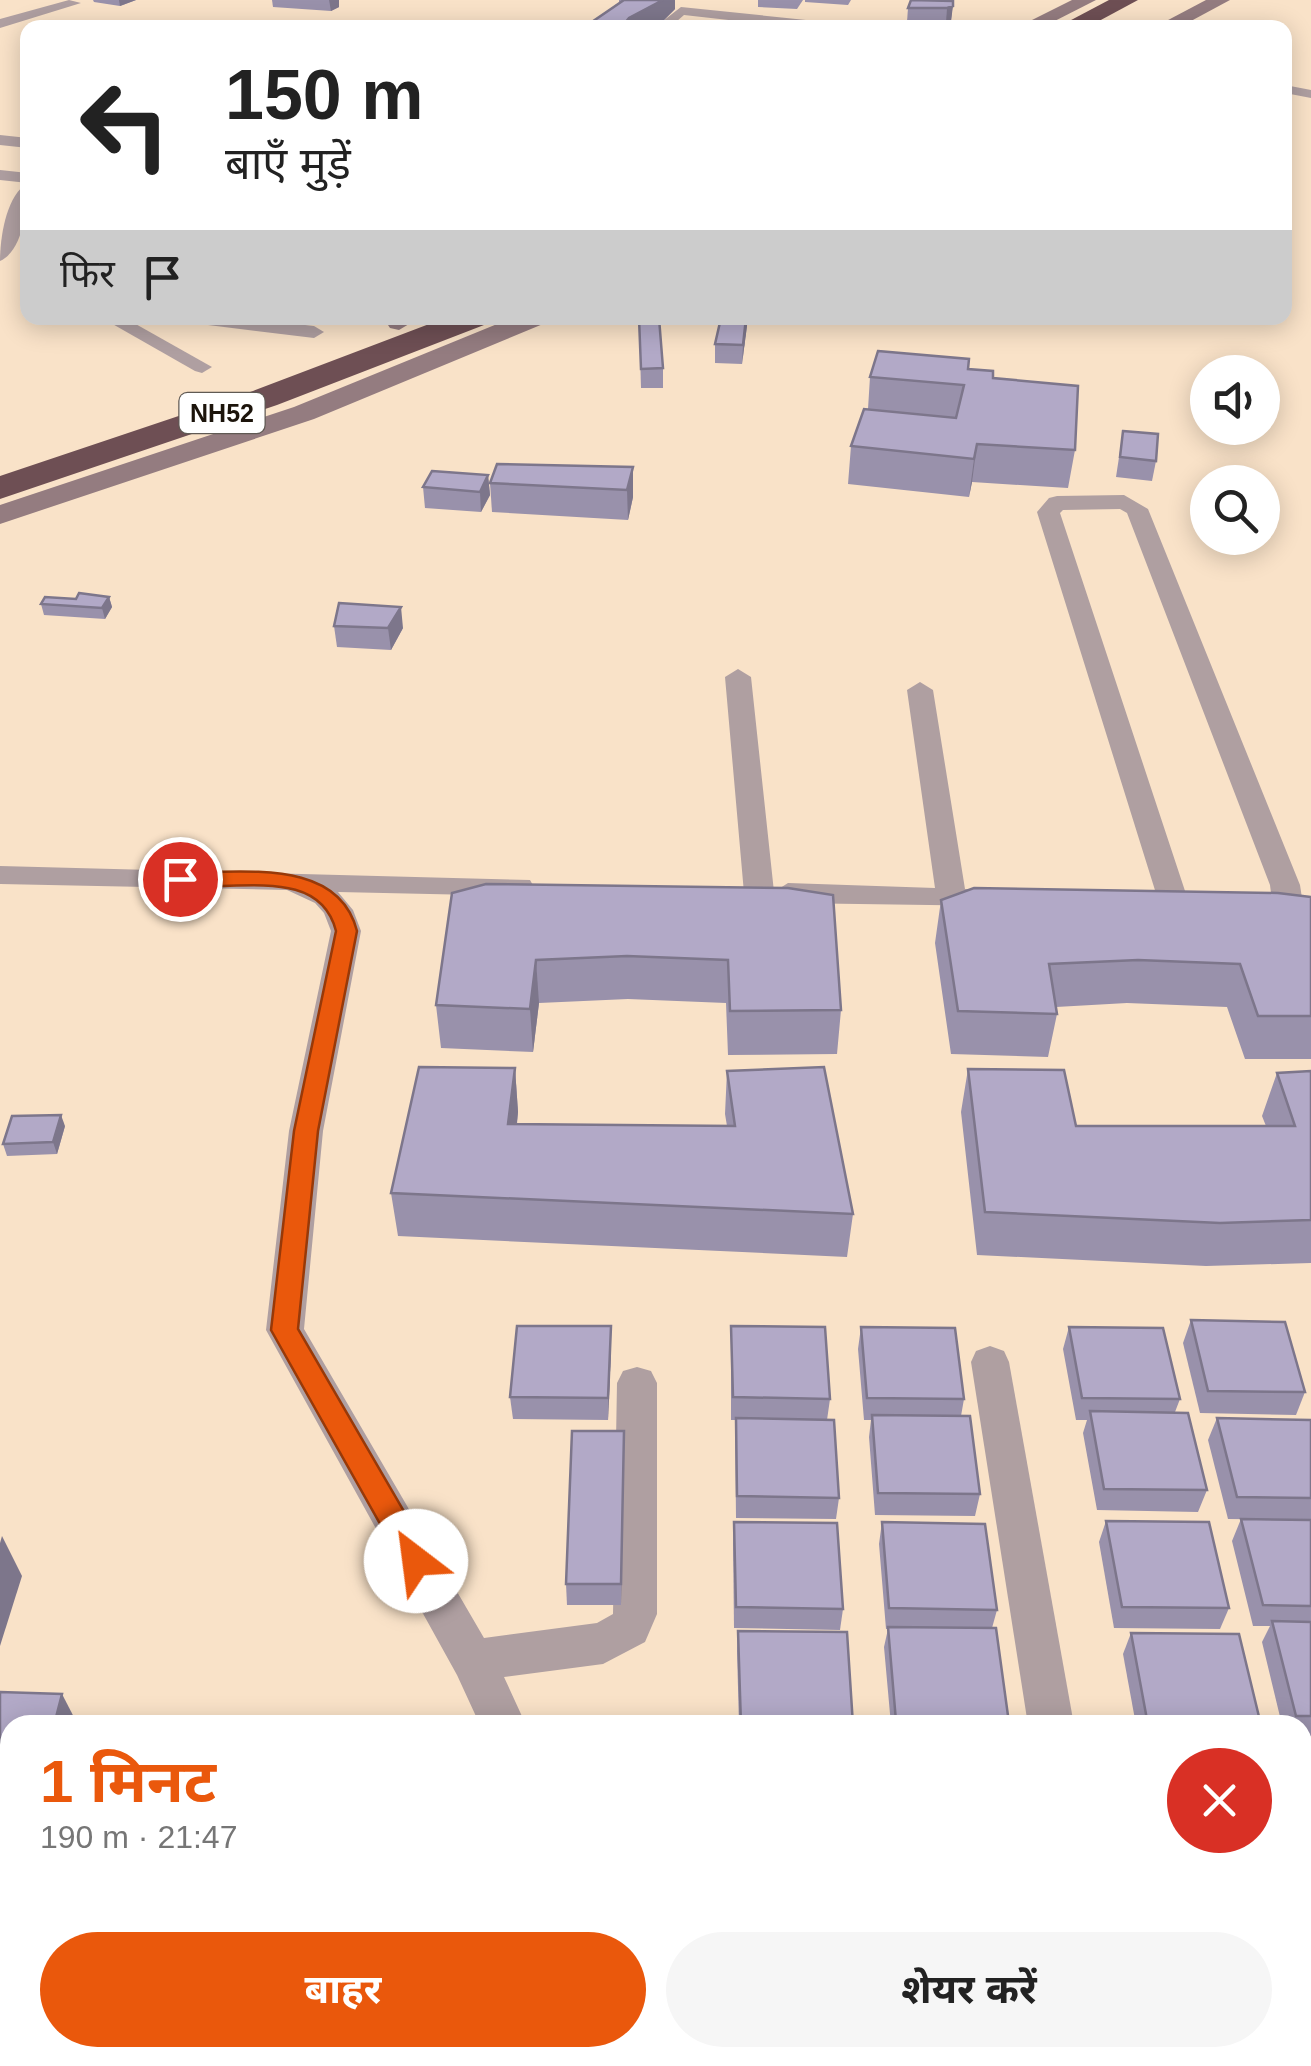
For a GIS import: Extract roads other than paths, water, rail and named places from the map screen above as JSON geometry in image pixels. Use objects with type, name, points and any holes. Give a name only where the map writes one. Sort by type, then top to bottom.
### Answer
[{"type":"highway","points":[[1083,20],[1127,0]]},
{"type":"highway","points":[[1131,20],[1173,0]]},
{"type":"highway","name":"NH52","points":[[8,490],[265,398],[408,325]]},
{"type":"street","points":[[1043,20],[1088,0]]},
{"type":"street","points":[[1179,20],[1222,0]]},
{"type":"street","points":[[0,24],[40,9],[74,3]]},
{"type":"street","points":[[670,20],[682,11],[768,20]]},
{"type":"street","points":[[6,260],[20,214]]},
{"type":"street","points":[[125,325],[202,367]]},
{"type":"street","points":[[257,325],[314,332]]},
{"type":"street","points":[[8,490],[304,412],[517,325]]},
{"type":"street","points":[[1137,902],[1174,903],[1221,904],[1279,903],[1287,898],[1286,884],[1137,509],[1124,502],[1056,503],[1048,512],[1174,903]]},
{"type":"street","points":[[738,677],[749,892],[1025,900]]},
{"type":"street","points":[[920,690],[951,898]]},
{"type":"street","points":[[0,875],[543,888]]},
{"type":"street","points":[[288,881],[314,888],[331,898],[342,912],[346,931],[306,1131],[285,1330],[473,1660],[498,1715]]},
{"type":"street","points":[[990,1362],[1048,1715]]},
{"type":"street","points":[[473,1660],[602,1643],[630,1628],[634,1614],[637,1383]]}]
